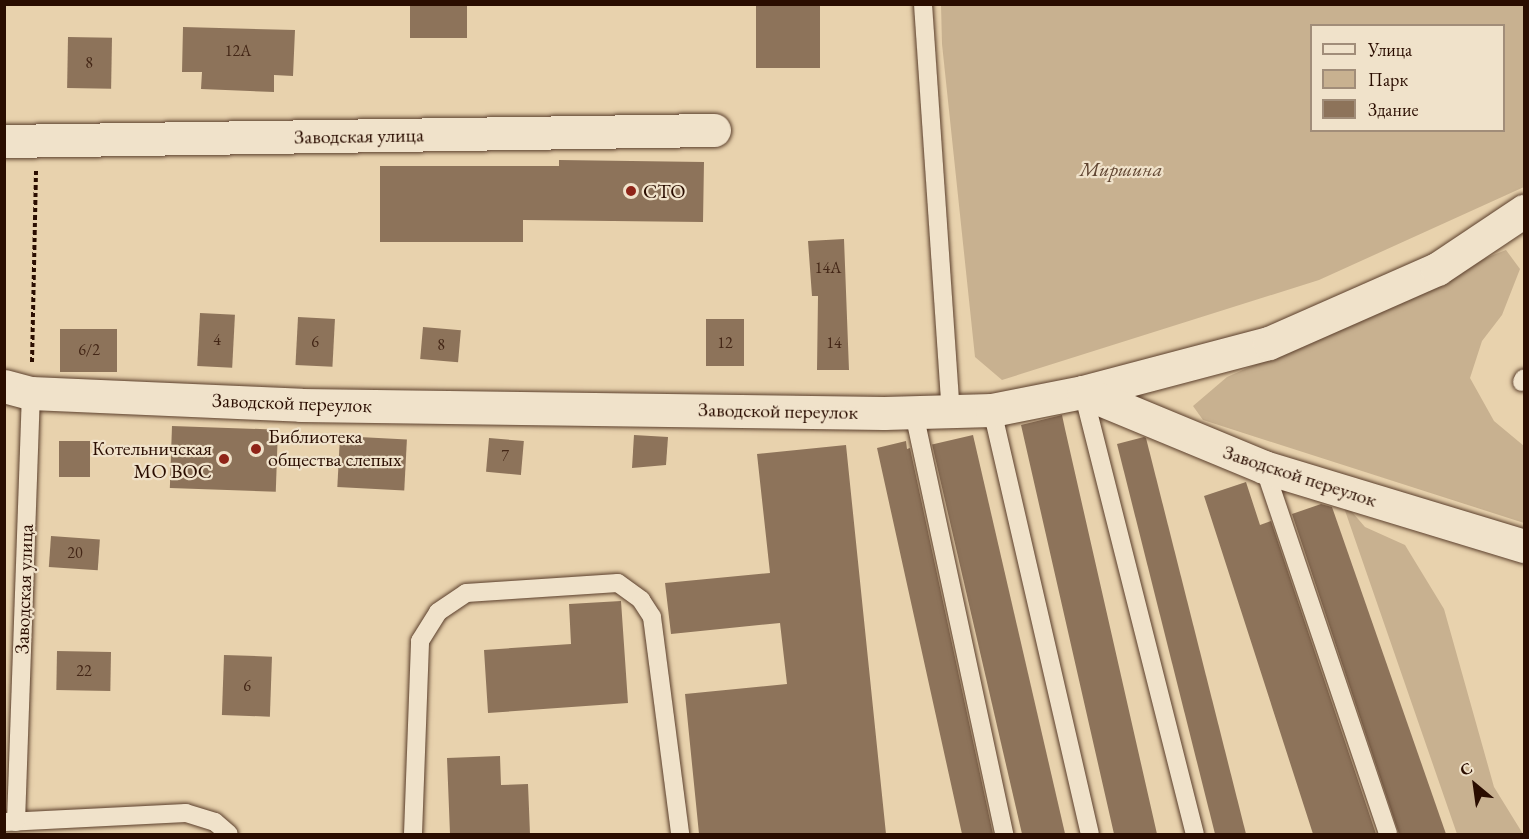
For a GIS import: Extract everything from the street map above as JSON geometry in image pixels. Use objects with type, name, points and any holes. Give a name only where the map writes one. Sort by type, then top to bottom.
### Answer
[{"type":"street","name":"Заводская улица","points":[[4,141],[714,130]]},
{"type":"street","points":[[1083,392],[1205,362],[1280,338],[1437,268],[1524,211]]},
{"type":"street","name":"Заводской переулок","points":[[18,389],[301,405],[914,413],[992,410],[1083,392],[1264,467],[1524,546]]},
{"type":"lane","points":[[923,4],[951,412]]},
{"type":"lane","name":"Заводская улица","points":[[10,822],[18,389]]},
{"type":"lane","points":[[1083,392],[1195,834]]},
{"type":"lane","points":[[992,410],[1090,834]]},
{"type":"lane","points":[[914,413],[1004,834]]},
{"type":"lane","points":[[1264,467],[1388,834]]},
{"type":"lane","points":[[413,834],[420,641],[438,612],[466,593],[618,583],[641,600],[652,617],[680,834]]},
{"type":"lane","points":[[10,822],[186,813],[215,822],[229,834]]},
{"type":"path","points":[[18,389],[37,142]]},
{"type":"green space","name":"Миршина","points":[[941,5],[1524,5],[1524,187],[1319,280],[1002,380],[975,357],[942,44]]},
{"type":"green space","points":[[1506,250],[1520,269],[1502,315],[1482,341],[1470,378],[1494,421],[1524,446],[1524,523],[1203,420],[1193,406],[1227,377],[1394,304],[1450,272]]},
{"type":"green space","points":[[1341,499],[1365,527],[1405,545],[1444,609],[1494,787],[1523,834],[1457,834]]},
{"type":"building","points":[[410,4],[467,4],[467,38],[410,38]]},
{"type":"building","points":[[756,4],[820,4],[820,68],[756,68]]},
{"type":"building","points":[[183,27],[295,30],[293,76],[274,75],[274,92],[201,89],[202,72],[182,72]]},
{"type":"building","points":[[68,37],[112,38],[111,89],[67,88]]},
{"type":"building","points":[[559,160],[704,162],[703,222],[523,220],[523,242],[380,242],[380,166],[559,166]]},
{"type":"building","points":[[844,239],[849,370],[817,370],[818,296],[812,296],[808,241]]},
{"type":"building","points":[[200,313],[235,315],[232,368],[197,366]]},
{"type":"building","points":[[298,317],[335,319],[332,367],[295,365]]},
{"type":"building","points":[[706,319],[744,319],[744,366],[706,366]]},
{"type":"building","points":[[423,327],[461,330],[458,362],[420,359]]},
{"type":"building","points":[[60,329],[117,329],[117,372],[60,372]]},
{"type":"building","points":[[1062,415],[1157,834],[1114,834],[1021,425]]},
{"type":"building","name":"Котельничская МО ВОС","points":[[172,426],[278,430],[276,492],[170,488]]},
{"type":"building","points":[[634,435],[668,437],[666,465],[632,468]]},
{"type":"building","points":[[973,435],[1065,834],[1022,834],[932,444]]},
{"type":"building","points":[[340,436],[407,440],[404,490],[337,487]]},
{"type":"building","points":[[1144,437],[1246,834],[1215,834],[1117,444]]},
{"type":"building","points":[[489,438],[524,441],[521,475],[486,472]]},
{"type":"building","points":[[59,441],[90,441],[90,477],[59,477]]},
{"type":"building","points":[[906,441],[907,449],[910,448],[993,834],[962,834],[877,448]]},
{"type":"building","points":[[846,445],[886,834],[699,834],[685,694],[787,684],[780,623],[671,634],[665,583],[770,573],[757,454]]},
{"type":"building","points":[[1246,482],[1260,525],[1271,521],[1376,834],[1313,834],[1204,496]]},
{"type":"building","points":[[1321,504],[1332,507],[1446,834],[1399,834],[1292,514]]},
{"type":"building","points":[[51,536],[100,539],[98,570],[49,567]]},
{"type":"building","points":[[621,601],[628,703],[488,713],[484,650],[571,644],[569,604]]},
{"type":"building","points":[[57,651],[111,652],[110,691],[56,690]]},
{"type":"building","points":[[224,655],[272,657],[270,717],[222,715]]},
{"type":"building","points":[[500,756],[501,785],[528,784],[530,834],[450,834],[447,758]]},
{"type":"place","name":"СТО","points":[[631,191]]},
{"type":"place","name":"Библиотека общества слепых","points":[[256,449]]},
{"type":"place","name":"Котельничская МО ВОС","points":[[224,459]]}]
